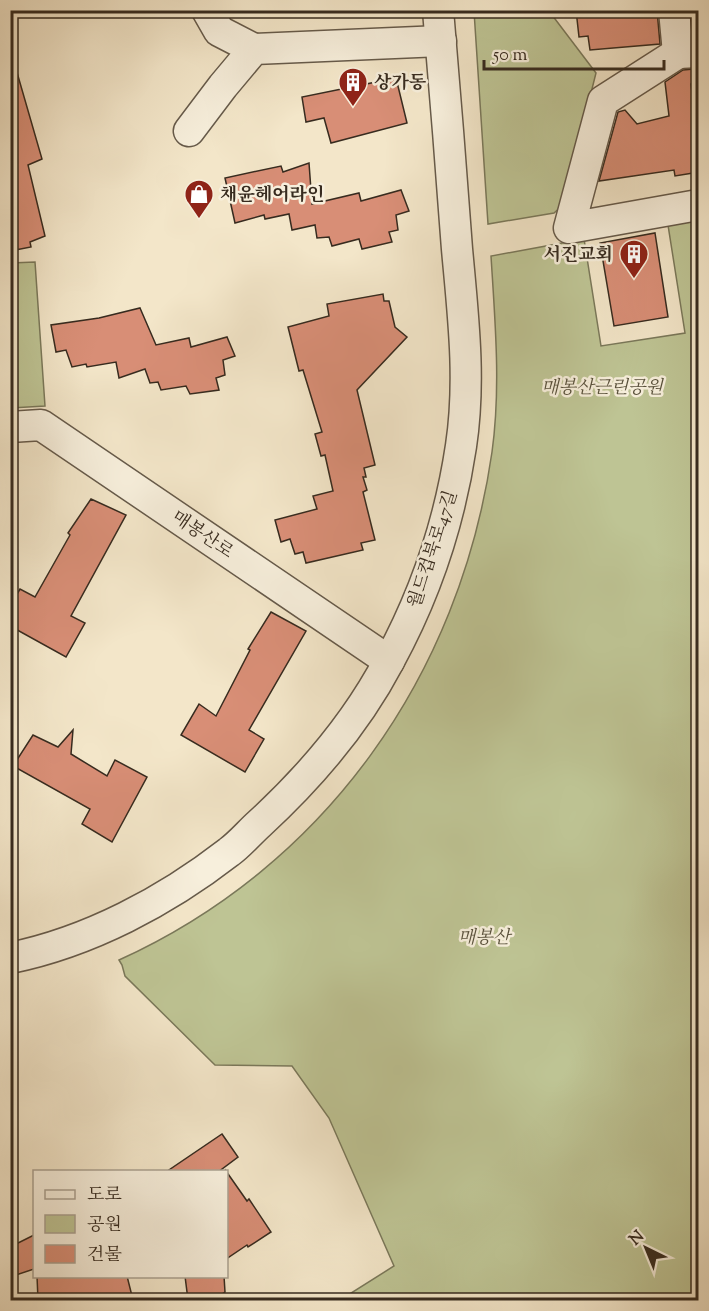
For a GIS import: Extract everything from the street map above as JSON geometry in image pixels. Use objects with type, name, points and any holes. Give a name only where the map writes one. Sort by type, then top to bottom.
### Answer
[{"type":"street","points":[[207,10],[219,31],[254,49],[441,40]]},
{"type":"street","name":"월드컵북로47길","points":[[10,958],[38,952],[105,927],[169,892],[230,851],[282,802],[323,757],[361,707],[389,661],[423,590],[446,516],[461,446],[467,368],[438,10]]},
{"type":"street","points":[[674,10],[688,52],[603,101],[569,228],[699,205]]},
{"type":"street","points":[[189,131],[254,49]]},
{"type":"street","name":"매봉산로","points":[[10,427],[41,424],[389,661]]},
{"type":"green space","points":[[474,11],[549,11],[596,73],[563,205],[554,213],[488,224]]},
{"type":"green space","name":"매봉산","points":[[698,220],[698,1300],[340,1300],[394,1266],[329,1118],[292,1066],[215,1065],[125,976],[119,960],[193,920],[260,872],[320,817],[371,754],[414,686],[449,612],[475,534],[492,452],[497,379],[491,256],[584,239],[601,346],[685,333],[668,225]]},
{"type":"green space","points":[[35,262],[45,406],[11,408],[11,263]]},
{"type":"building","points":[[576,10],[657,10],[660,44],[590,50],[588,36],[579,37]]},
{"type":"building","points":[[16,69],[42,159],[28,165],[45,236],[30,242],[31,247],[10,251],[10,70]]},
{"type":"building","points":[[694,69],[695,80],[691,84],[696,128],[699,127],[699,172],[675,176],[674,170],[599,181],[618,112],[625,110],[637,124],[669,116],[665,82],[683,70]]},
{"type":"building","name":"상가동","points":[[396,78],[407,123],[331,143],[324,118],[306,122],[302,97]]},
{"type":"building","points":[[309,163],[312,204],[359,193],[361,201],[401,190],[409,211],[396,215],[398,230],[389,232],[392,242],[362,249],[359,239],[332,246],[329,237],[317,238],[315,225],[292,230],[289,214],[265,219],[264,215],[235,223],[225,178],[281,166],[283,172]]},
{"type":"building","name":"서진교회","points":[[655,233],[668,317],[614,326],[600,243]]},
{"type":"building","points":[[383,294],[384,301],[389,301],[395,327],[407,337],[357,390],[375,465],[364,468],[366,477],[363,477],[367,490],[363,492],[375,540],[361,543],[363,550],[306,563],[303,552],[295,554],[290,539],[281,542],[275,520],[317,509],[313,496],[333,491],[325,455],[321,456],[315,434],[322,432],[303,370],[299,371],[288,327],[329,316],[327,304]]},
{"type":"building","points":[[140,308],[156,345],[189,338],[191,347],[227,337],[235,356],[223,360],[225,375],[216,378],[219,390],[190,394],[186,386],[161,390],[158,382],[150,383],[145,369],[119,378],[116,362],[72,367],[66,350],[56,352],[51,325],[99,318]]},
{"type":"building","points":[[91,499],[126,515],[71,616],[85,623],[66,657],[10,626],[10,606],[20,589],[35,597],[70,535],[68,533]]},
{"type":"building","points":[[271,612],[306,631],[249,730],[264,739],[245,772],[181,735],[199,704],[216,716],[250,650],[248,649]]},
{"type":"building","points":[[73,730],[71,754],[107,776],[115,760],[147,777],[112,842],[82,824],[90,809],[13,766],[33,735],[58,747]]},
{"type":"building","points":[[222,1134],[238,1157],[221,1170],[169,1170]]},
{"type":"building","points":[[228,1174],[247,1201],[249,1199],[271,1232],[248,1247],[247,1245],[228,1258]]},
{"type":"building","points":[[33,1236],[33,1269],[10,1277],[10,1247]]},
{"type":"building","points":[[37,1278],[128,1278],[133,1300],[38,1300]]},
{"type":"building","points":[[185,1278],[224,1278],[225,1292],[213,1300],[188,1300]]},
{"type":"place","name":"상가동","points":[[353,108]]},
{"type":"place","name":"채윤헤어라인","points":[[199,220]]},
{"type":"place","name":"서진교회","points":[[634,280]]},
{"type":"park label","name":"매봉산근린공원","points":[[602,387]]}]
